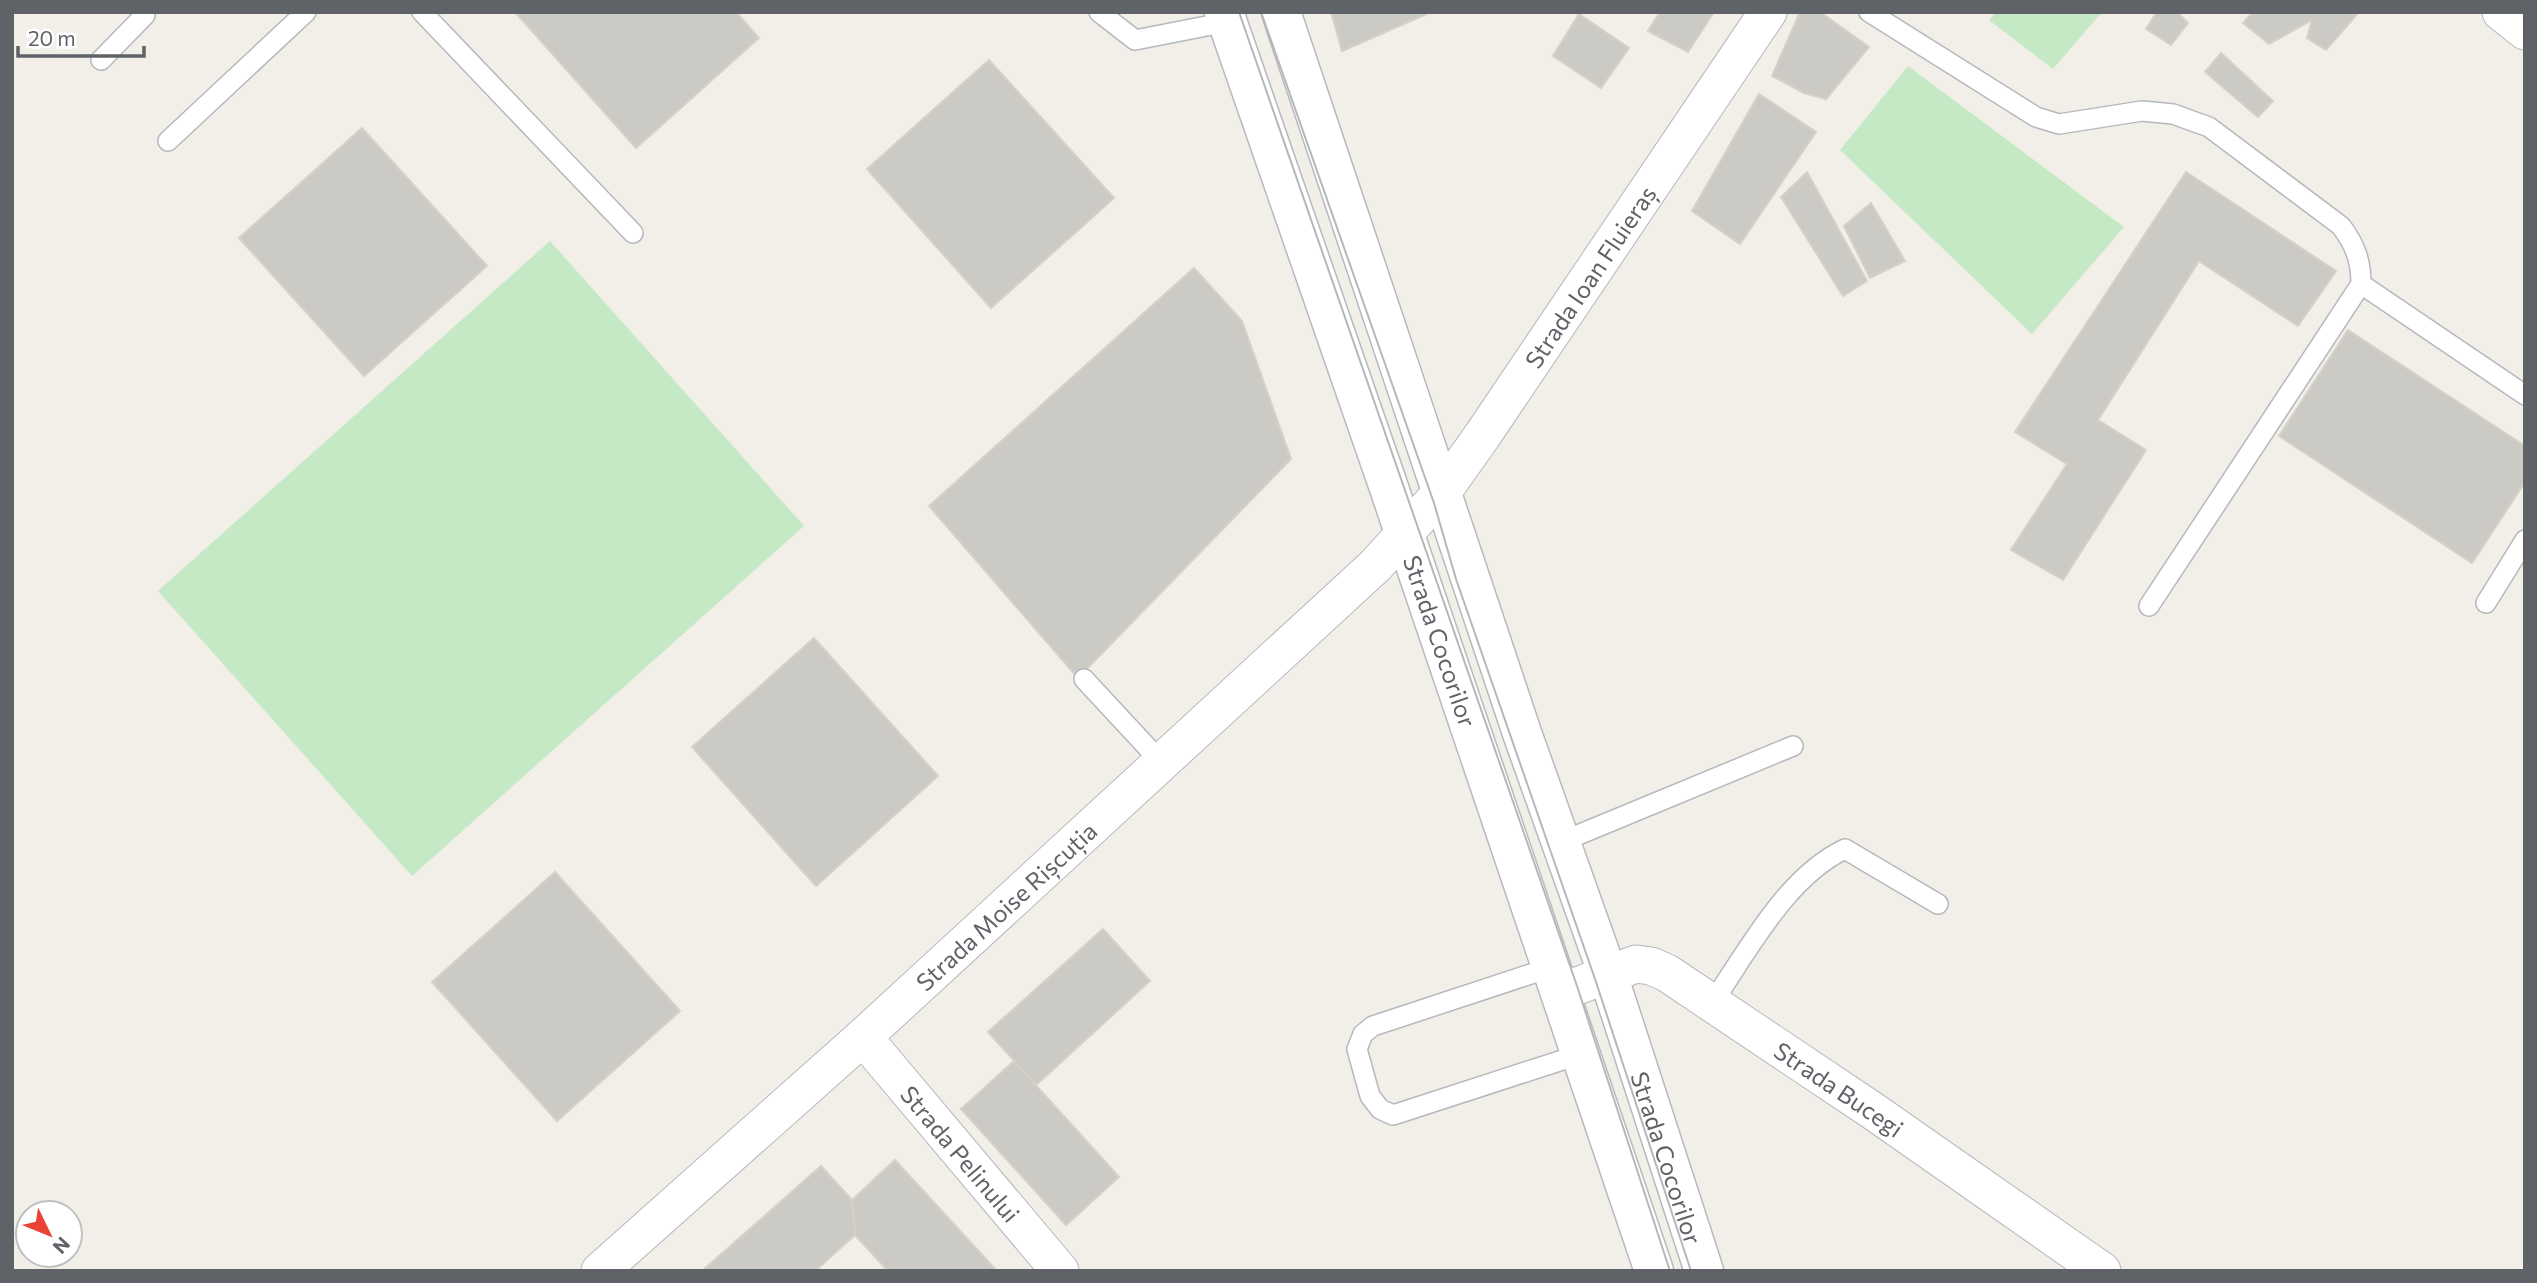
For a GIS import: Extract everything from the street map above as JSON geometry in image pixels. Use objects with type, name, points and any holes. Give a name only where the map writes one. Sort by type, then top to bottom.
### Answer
[{"type":"main road","name":"Strada Cocorilor","points":[[1280,12],[1443,491],[1521,733],[1608,975],[1704,1271]]},
{"type":"main road","name":"Strada Cocorilor","points":[[1225,17],[1557,979],[1654,1271]]},
{"type":"street","name":"Strada Ioan Fluieraș","points":[[1405,535],[1443,491],[1768,12]]},
{"type":"street","points":[[2501,12],[2525,31]]},
{"type":"street","name":"Strada Moise Rișcuția","points":[[600,1271],[863,1037],[1405,535]]},
{"type":"street","name":"Strada Bucegi","points":[[1557,979],[1608,975],[1636,964],[1651,966],[1712,1003],[2102,1271]]},
{"type":"street","name":"Strada Pelinului","points":[[863,1037],[1044,1264]]},
{"type":"lane","points":[[168,141],[306,12]]},
{"type":"lane","points":[[422,12],[633,233]]},
{"type":"lane","points":[[1099,12],[1135,40],[1225,17]]},
{"type":"lane","points":[[1869,12],[2036,117],[2059,124],[2142,111],[2173,114],[2209,127],[2341,226],[2353,243],[2361,262],[2361,284],[2149,606]]},
{"type":"lane","points":[[101,60],[145,13]]},
{"type":"lane","points":[[2361,284],[2525,395]]},
{"type":"lane","points":[[2486,603],[2525,540]]},
{"type":"lane","points":[[1084,679],[1161,762]]},
{"type":"lane","points":[[1561,842],[1793,746]]},
{"type":"lane","points":[[1712,1003],[1790,891],[1822,860],[1844,849],[1938,904]]},
{"type":"lane","points":[[1557,979],[1373,1026],[1363,1034],[1357,1049],[1370,1096],[1380,1109],[1394,1115],[1581,1054]]},
{"type":"green space","points":[[1996,12],[2102,12],[2053,69],[1989,20]]},
{"type":"green space","points":[[1908,66],[2124,227],[2032,334],[1840,150]]},
{"type":"green space","points":[[550,241],[804,526],[412,876],[158,591]]},
{"type":"building","points":[[515,12],[736,12],[759,38],[636,148]]},
{"type":"building","points":[[1331,12],[1431,12],[1342,51]]},
{"type":"building","points":[[1660,12],[1714,12],[1688,52],[1648,31]]},
{"type":"building","points":[[1800,12],[1820,12],[1869,47],[1826,99],[1804,93],[1772,76]]},
{"type":"building","points":[[2157,12],[2177,12],[2188,23],[2171,45],[2146,29]]},
{"type":"building","points":[[2253,12],[2359,12],[2326,50],[2307,38],[2312,20],[2269,44],[2243,23]]},
{"type":"building","points":[[1579,14],[1629,48],[1601,88],[1553,56]]},
{"type":"building","points":[[2221,53],[2273,101],[2258,117],[2205,72]]},
{"type":"building","points":[[989,60],[1114,198],[991,308],[867,169]]},
{"type":"building","points":[[1759,94],[1816,132],[1740,244],[1692,211]]},
{"type":"building","points":[[362,128],[487,266],[364,376],[239,238]]},
{"type":"building","points":[[1807,172],[1867,281],[1843,296],[1781,197]]},
{"type":"building","points":[[2186,172],[2336,271],[2298,326],[2199,261],[2098,420],[2146,450],[2063,580],[2011,550],[2067,464],[2015,432]]},
{"type":"building","points":[[1871,203],[1905,261],[1870,278],[1844,226]]},
{"type":"building","points":[[1194,268],[1242,321],[1291,459],[1078,678],[929,506]]},
{"type":"building","points":[[2348,330],[2525,446],[2525,482],[2472,563],[2279,436]]},
{"type":"building","points":[[814,638],[938,776],[816,886],[692,747]]},
{"type":"building","points":[[555,872],[680,1011],[557,1121],[432,982]]},
{"type":"building","points":[[1103,929],[1150,981],[1036,1085],[988,1032]]},
{"type":"building","points":[[1014,1061],[1119,1177],[1066,1225],[961,1109]]},
{"type":"building","points":[[895,1160],[997,1271],[888,1271],[855,1235],[852,1200]]},
{"type":"building","points":[[821,1166],[852,1200],[855,1235],[815,1271],[702,1271]]},
{"type":"tram line","points":[[1239,12],[1577,986],[1670,1271]]},
{"type":"tram line","points":[[1261,12],[1434,503],[1456,579],[1595,979],[1691,1271]]}]
